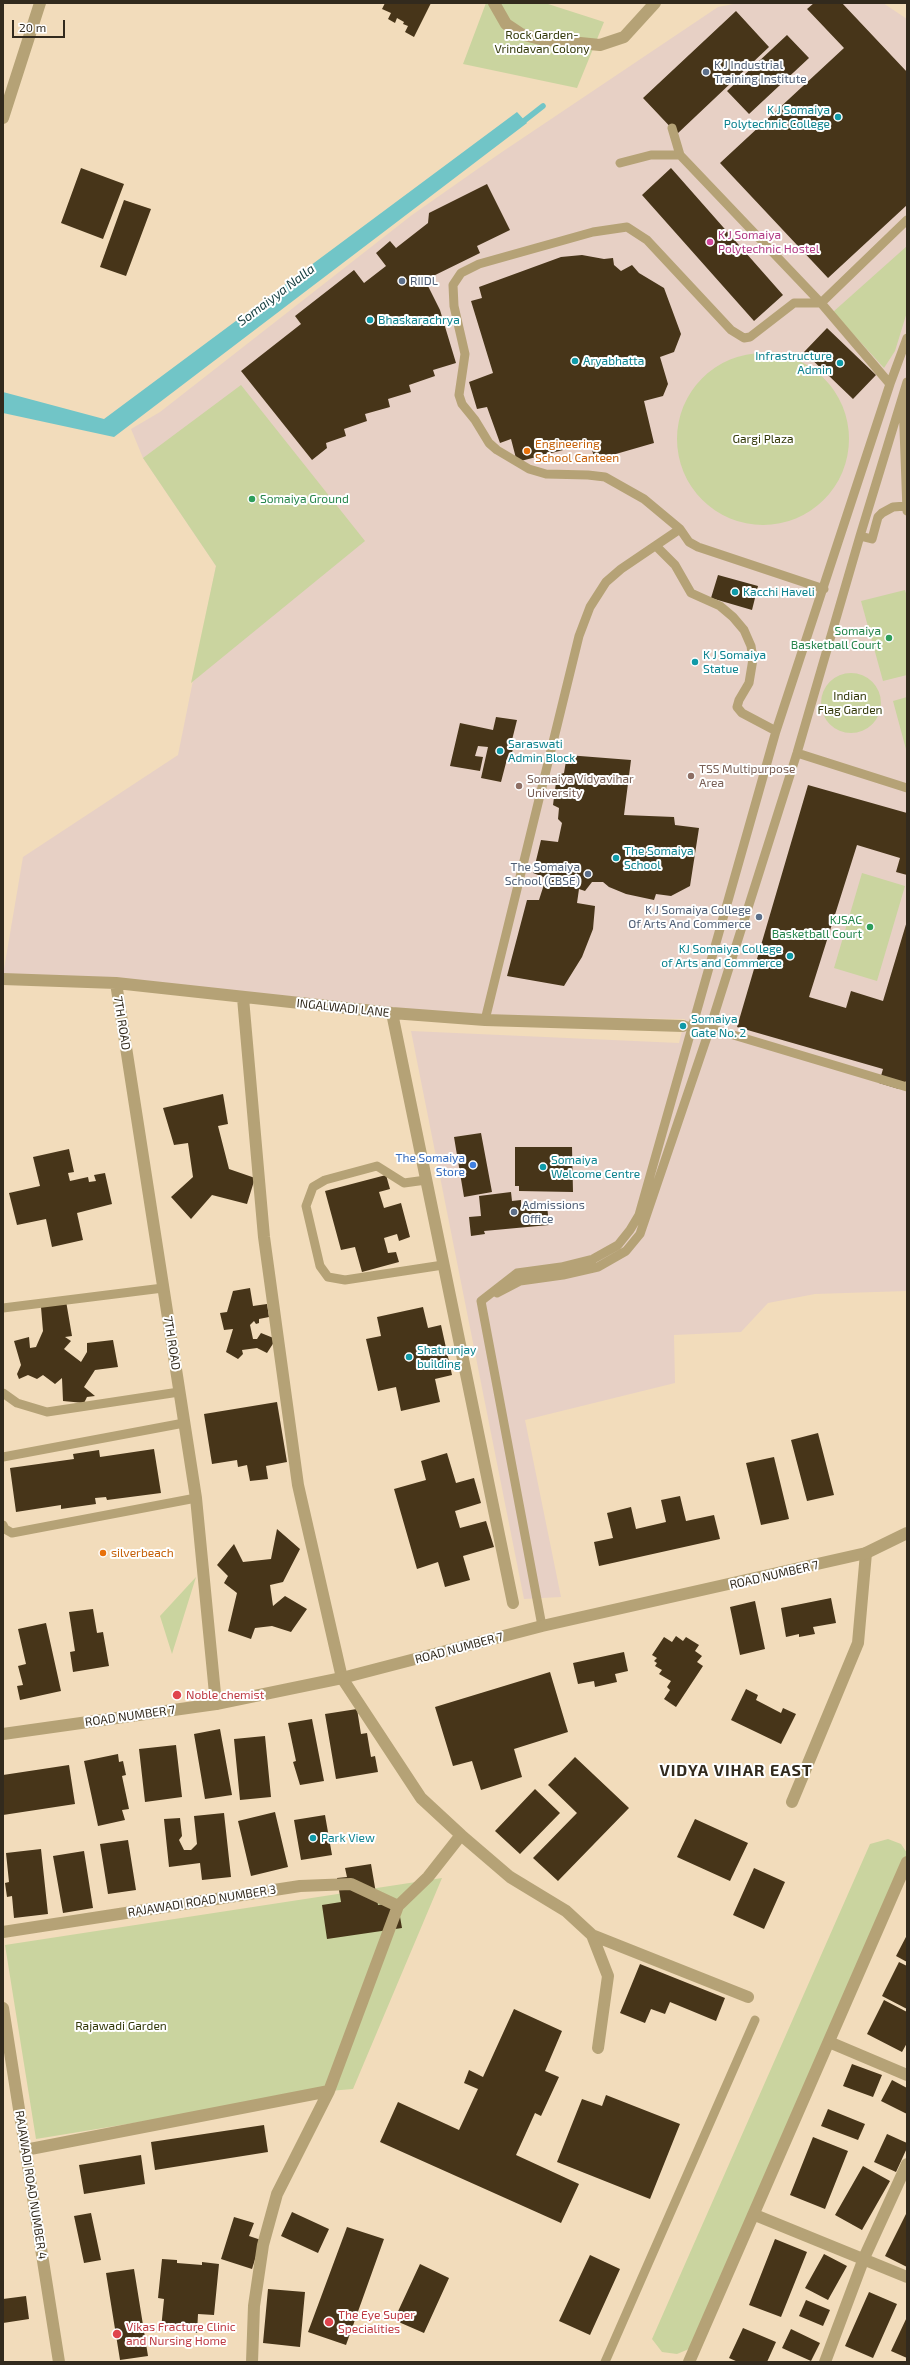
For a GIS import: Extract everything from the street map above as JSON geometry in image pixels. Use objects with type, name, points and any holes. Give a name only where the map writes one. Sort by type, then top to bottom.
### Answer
[{"type":"street","points":[[3,118],[7,93],[40,3]]},
{"type":"street","points":[[494,3],[506,24],[521,34],[540,39],[600,45],[624,37],[655,3]]},
{"type":"street","name":"INGALWADI LANE","points":[[3,979],[116,983],[392,1013],[485,1020],[688,1026]]},
{"type":"street","name":"7TH ROAD","points":[[116,983],[196,1498],[216,1704]]},
{"type":"street","points":[[244,998],[264,1237],[298,1485],[342,1678],[421,1798],[510,1877],[566,1911],[592,1935],[748,1997]]},
{"type":"street","points":[[392,1013],[513,1603]]},
{"type":"street","name":"ROAD NUMBER 7","points":[[3,1734],[216,1704],[342,1678],[542,1626],[866,1553],[907,1533]]},
{"type":"street","points":[[792,1802],[858,1643],[866,1553]]},
{"type":"street","points":[[252,2362],[256,2291],[263,2245],[277,2194],[329,2091],[398,1906],[428,1877],[462,1835]]},
{"type":"street","points":[[690,2362],[907,1862]]},
{"type":"street","name":"RAJAWADI ROAD NUMBER 3","points":[[3,1932],[300,1886],[351,1884],[398,1906]]},
{"type":"street","points":[[592,1935],[608,1976],[598,2048]]},
{"type":"street","name":"RAJAWADI ROAD NUMBER 4","points":[[3,2008],[59,2362]]},
{"type":"street","points":[[829,2042],[907,2075]]},
{"type":"street","points":[[25,2150],[329,2091]]},
{"type":"street","points":[[825,2362],[864,2258],[907,2164]]},
{"type":"street","points":[[755,2215],[864,2258],[907,2277]]},
{"type":"lane","points":[[672,128],[680,156],[821,303],[890,384]]},
{"type":"lane","points":[[620,163],[651,155],[680,156]]},
{"type":"lane","points":[[824,589],[698,547],[689,542],[680,529],[644,499],[605,477],[588,474],[546,474],[520,465],[505,457],[489,443],[475,420],[466,411],[460,395],[465,354],[452,293],[456,278],[467,269],[479,264],[593,232],[627,227],[647,240],[731,330],[744,338],[750,337],[794,303],[821,303],[907,220]]},
{"type":"lane","points":[[481,1301],[517,1273],[561,1267],[593,1259],[618,1245],[630,1230],[639,1215],[688,1026],[776,731],[824,589],[890,384],[907,338]]},
{"type":"lane","points":[[481,1301],[520,1281],[563,1275],[598,1267],[626,1251],[640,1234],[647,1218],[710,1028],[797,753],[860,536],[907,382]]},
{"type":"lane","points":[[860,536],[872,539],[878,517],[882,513],[893,507],[906,508],[905,391]]},
{"type":"lane","points":[[485,1020],[579,636],[590,607],[606,582],[621,569],[680,529]]},
{"type":"lane","points":[[656,546],[675,565],[691,593],[720,606],[733,617],[744,630],[751,646],[753,659],[748,682],[739,700],[738,707],[742,713],[776,731]]},
{"type":"lane","points":[[797,753],[907,788]]},
{"type":"lane","points":[[688,1026],[710,1028],[907,1087]]},
{"type":"lane","points":[[426,1180],[404,1183],[377,1166],[325,1180],[313,1187],[306,1206],[320,1266],[328,1277],[345,1280],[443,1265]]},
{"type":"lane","points":[[3,1308],[163,1288]]},
{"type":"lane","points":[[481,1301],[542,1626]]},
{"type":"lane","points":[[3,1393],[18,1403],[47,1412],[179,1392]]},
{"type":"lane","points":[[3,1457],[184,1423]]},
{"type":"lane","points":[[3,1525],[5,1529],[12,1533],[196,1498]]},
{"type":"lane","points":[[604,2362],[755,2020]]},
{"type":"shaded area","name":"Somaiya Vidyavihar University","points":[[739,3],[883,3],[907,19],[907,1291],[815,1294],[768,1303],[741,1332],[674,1335],[675,1383],[525,1420],[561,1597],[524,1599],[411,1031],[679,1043],[685,1019],[486,1017],[3,975],[23,857],[178,755],[216,566],[143,458],[131,429],[160,412],[412,215],[499,154],[718,7]]},
{"type":"green space","name":"Rock Garden- Vrindavan Colony","points":[[486,3],[545,3],[604,22],[577,88],[463,64]]},
{"type":"green space","points":[[907,246],[907,312],[895,351],[884,368],[833,312]]},
{"type":"green space","name":"Gargi Plaza","points":[[763,353],[780,355],[796,360],[811,368],[824,378],[834,391],[842,406],[847,422],[849,439],[847,456],[842,472],[834,487],[824,500],[811,510],[796,518],[780,523],[763,525],[746,523],[730,518],[715,510],[702,500],[692,487],[684,472],[679,456],[677,439],[679,422],[684,406],[692,391],[702,378],[715,368],[730,360],[746,355]]},
{"type":"green space","name":"Somaiya Ground","points":[[241,385],[365,541],[191,683],[216,566],[143,458]]},
{"type":"green space","name":"Somaiya Basketball Court","points":[[905,590],[907,597],[907,675],[883,681],[861,601]]},
{"type":"green space","name":"Indian Flag Garden","points":[[845,673],[857,673],[868,678],[876,686],[881,697],[879,715],[868,728],[857,733],[845,733],[834,728],[826,720],[821,709],[821,697],[826,686],[834,678]]},
{"type":"green space","points":[[907,697],[907,753],[893,701]]},
{"type":"green space","name":"KJSAC Basketball Court","points":[[862,873],[905,886],[877,981],[834,968]]},
{"type":"green space","points":[[196,1577],[172,1654],[160,1616]]},
{"type":"green space","points":[[888,1839],[901,1844],[907,1853],[907,1862],[689,2349],[677,2354],[662,2352],[652,2339],[870,1844]]},
{"type":"green space","name":"Rajawadi Garden","points":[[442,1878],[353,2089],[329,2091],[36,2139],[5,1945]]},
{"type":"water","points":[[517,112],[527,123],[114,437],[3,413],[3,392],[104,419]]},
{"type":"building","points":[[385,3],[431,3],[414,37],[405,32],[408,26],[403,24],[404,22],[397,18],[395,23],[388,19],[391,13],[382,9]]},
{"type":"building","name":"K J Somaiya Polytechnic College","points":[[814,3],[842,3],[907,72],[907,205],[828,278],[720,163],[844,48],[807,9]]},
{"type":"building","name":"K J Industrial Training Institute","points":[[736,11],[769,47],[677,134],[643,98]]},
{"type":"building","name":"K J Industrial Training Institute","points":[[787,35],[809,58],[749,114],[727,91]]},
{"type":"building","points":[[81,168],[124,184],[103,239],[61,223]]},
{"type":"building","name":"K J Somaiya Polytechnic Hostel","points":[[671,168],[783,295],[754,321],[642,195]]},
{"type":"building","name":"Bhaskarachrya","points":[[487,184],[510,230],[477,246],[480,253],[425,280],[440,310],[456,363],[433,370],[435,376],[409,385],[411,392],[388,399],[390,407],[365,414],[367,421],[344,429],[346,436],[326,443],[327,448],[312,460],[241,371],[301,324],[295,316],[354,270],[364,283],[386,266],[376,253],[390,241],[396,248],[428,223],[429,213]]},
{"type":"building","points":[[124,200],[151,209],[126,276],[100,267]]},
{"type":"building","name":"Aryabhatta","points":[[582,255],[604,259],[613,258],[614,265],[621,271],[632,265],[639,273],[664,288],[681,334],[674,352],[660,357],[668,384],[663,396],[644,401],[654,443],[595,460],[590,443],[517,462],[511,439],[500,443],[487,407],[477,409],[469,382],[493,373],[471,301],[482,298],[479,287],[561,257]]},
{"type":"building","name":"Infrastructure Admin","points":[[827,328],[876,375],[853,399],[804,352]]},
{"type":"building","name":"Kacchi Haveli","points":[[718,575],[758,586],[752,610],[711,598]]},
{"type":"building","name":"Saraswati Admin Block","points":[[496,717],[517,720],[511,744],[514,745],[510,760],[507,759],[501,782],[481,778],[488,747],[478,746],[475,756],[483,757],[480,771],[450,766],[460,723],[493,730]]},
{"type":"building","name":"The Somaiya School","points":[[567,755],[631,760],[624,815],[674,817],[675,825],[699,828],[690,886],[671,896],[656,894],[654,900],[626,894],[609,887],[603,882],[592,882],[585,891],[579,889],[577,903],[595,906],[593,929],[582,957],[564,986],[507,976],[527,900],[539,900],[546,878],[533,873],[541,840],[558,842],[562,823],[558,819],[559,808],[553,805],[557,775],[564,773]]},
{"type":"building","name":"KJ Somaiya College of Arts and Commerce","points":[[808,785],[907,813],[907,875],[896,872],[900,858],[857,845],[809,997],[846,1008],[851,991],[883,1001],[907,921],[907,1080],[899,1089],[879,1083],[883,1069],[737,1027]]},
{"type":"building","points":[[223,1094],[228,1124],[218,1126],[229,1169],[255,1178],[247,1204],[212,1195],[191,1219],[171,1197],[193,1177],[188,1143],[174,1145],[163,1108]]},
{"type":"building","name":"The Somaiya Store","points":[[481,1133],[492,1192],[464,1197],[454,1137]]},
{"type":"building","name":"Somaiya Welcome Centre","points":[[515,1147],[572,1147],[573,1192],[519,1191],[519,1186],[515,1186]]},
{"type":"building","points":[[69,1149],[74,1172],[68,1173],[70,1181],[88,1177],[89,1182],[96,1181],[94,1175],[105,1173],[112,1204],[77,1213],[83,1240],[52,1247],[46,1219],[17,1225],[9,1193],[40,1186],[33,1157]]},
{"type":"building","points":[[386,1175],[390,1189],[379,1192],[384,1208],[401,1203],[410,1237],[399,1241],[397,1234],[384,1238],[388,1253],[396,1252],[399,1262],[362,1272],[355,1247],[341,1250],[325,1191]]},
{"type":"building","name":"Admissions Office","points":[[511,1192],[512,1201],[521,1200],[521,1208],[547,1205],[549,1225],[484,1231],[485,1234],[471,1236],[469,1217],[481,1216],[479,1196]]},
{"type":"building","points":[[250,1288],[253,1306],[267,1304],[269,1317],[259,1319],[259,1323],[256,1324],[254,1321],[250,1325],[253,1339],[257,1339],[261,1333],[276,1339],[267,1353],[257,1348],[242,1350],[243,1354],[238,1359],[226,1352],[233,1329],[224,1330],[220,1313],[227,1312],[233,1291]]},
{"type":"building","points":[[66,1301],[72,1336],[65,1337],[71,1341],[64,1349],[81,1362],[87,1352],[87,1343],[113,1340],[118,1367],[95,1370],[84,1387],[95,1396],[87,1397],[84,1403],[63,1401],[62,1378],[55,1384],[43,1375],[37,1379],[28,1375],[19,1379],[17,1374],[21,1365],[14,1341],[29,1337],[30,1348],[36,1347],[43,1331],[41,1307]]},
{"type":"building","name":"Shatrunjay building","points":[[423,1307],[428,1328],[441,1325],[452,1375],[435,1379],[440,1402],[401,1411],[396,1387],[378,1391],[366,1339],[381,1336],[377,1317]]},
{"type":"building","points":[[277,1402],[287,1462],[266,1466],[268,1479],[250,1481],[247,1465],[238,1467],[237,1460],[212,1464],[204,1414]]},
{"type":"building","points":[[818,1433],[834,1495],[807,1501],[791,1440]]},
{"type":"building","points":[[154,1449],[161,1493],[107,1500],[106,1497],[95,1498],[96,1504],[61,1509],[61,1505],[16,1512],[10,1468],[74,1459],[73,1454],[99,1450],[100,1457]]},
{"type":"building","points":[[447,1453],[456,1483],[474,1478],[481,1503],[455,1511],[460,1528],[486,1521],[494,1547],[463,1556],[470,1580],[445,1587],[438,1562],[417,1569],[394,1489],[426,1480],[421,1461]]},
{"type":"building","points":[[774,1457],[789,1519],[761,1525],[746,1463]]},
{"type":"building","points":[[680,1496],[686,1521],[714,1515],[720,1539],[599,1566],[594,1542],[613,1538],[607,1513],[631,1507],[636,1529],[666,1522],[661,1500]]},
{"type":"building","points":[[277,1529],[300,1549],[283,1582],[270,1585],[273,1606],[285,1596],[307,1609],[291,1632],[272,1626],[255,1628],[251,1639],[228,1631],[237,1593],[224,1583],[228,1576],[217,1565],[234,1544],[243,1562],[271,1559]]},
{"type":"building","points":[[831,1598],[836,1623],[813,1627],[815,1634],[799,1637],[799,1634],[786,1637],[781,1608]]},
{"type":"building","points":[[755,1601],[765,1649],[740,1655],[730,1607]]},
{"type":"building","points":[[93,1609],[97,1633],[103,1632],[109,1666],[73,1672],[70,1652],[75,1651],[69,1612]]},
{"type":"building","points":[[46,1623],[61,1691],[20,1700],[17,1686],[23,1685],[18,1666],[26,1664],[18,1629]]},
{"type":"building","points":[[676,1636],[683,1641],[686,1637],[699,1645],[695,1651],[702,1656],[697,1662],[703,1666],[676,1707],[664,1699],[670,1690],[667,1687],[671,1681],[659,1674],[662,1670],[655,1666],[657,1663],[654,1661],[657,1658],[652,1655],[664,1637],[672,1642]]},
{"type":"building","points":[[624,1652],[628,1671],[615,1674],[617,1682],[595,1687],[594,1681],[578,1684],[573,1663]]},
{"type":"building","points":[[550,1672],[568,1732],[514,1749],[522,1777],[481,1790],[472,1761],[453,1766],[435,1707]]},
{"type":"building","points":[[746,1689],[758,1695],[756,1700],[781,1713],[783,1708],[796,1714],[781,1744],[731,1720]]},
{"type":"building","points":[[357,1709],[361,1734],[367,1733],[371,1757],[375,1756],[378,1772],[336,1779],[325,1714]]},
{"type":"building","points":[[312,1719],[324,1781],[300,1785],[293,1762],[296,1761],[288,1723]]},
{"type":"building","points":[[220,1729],[232,1795],[205,1799],[194,1734]]},
{"type":"building","points":[[265,1736],[271,1797],[240,1800],[234,1739]]},
{"type":"building","points":[[176,1745],[182,1797],[145,1802],[139,1749]]},
{"type":"building","points":[[118,1754],[119,1762],[123,1761],[126,1775],[122,1776],[129,1809],[122,1810],[125,1820],[98,1826],[84,1761]]},
{"type":"building","points":[[575,1757],[629,1808],[558,1881],[533,1858],[577,1813],[548,1785]]},
{"type":"building","points":[[69,1765],[75,1804],[3,1815],[3,1775]]},
{"type":"building","points":[[535,1789],[560,1813],[520,1854],[495,1831]]},
{"type":"building","points":[[275,1812],[288,1867],[251,1876],[238,1821]]},
{"type":"building","points":[[224,1813],[231,1877],[202,1880],[200,1863],[169,1867],[164,1819],[180,1818],[182,1836],[179,1840],[184,1850],[191,1850],[197,1844],[194,1816]]},
{"type":"building","name":"Park View","points":[[325,1815],[332,1855],[301,1860],[294,1820]]},
{"type":"building","points":[[695,1819],[748,1843],[730,1881],[677,1857]]},
{"type":"building","points":[[128,1840],[136,1890],[108,1894],[100,1844]]},
{"type":"building","points":[[41,1849],[48,1914],[14,1918],[12,1896],[7,1897],[5,1883],[9,1882],[6,1853]]},
{"type":"building","points":[[84,1851],[93,1908],[63,1913],[53,1856]]},
{"type":"building","points":[[371,1864],[378,1905],[392,1903],[399,1911],[402,1928],[327,1939],[322,1905],[341,1902],[337,1878],[347,1877],[345,1868]]},
{"type":"building","points":[[754,1868],[785,1882],[764,1929],[733,1915]]},
{"type":"building","points":[[907,1935],[907,1962],[896,1956]]},
{"type":"building","points":[[899,1962],[907,1966],[907,2009],[882,1996]]},
{"type":"building","points":[[640,1964],[725,1998],[716,2021],[670,2002],[665,2014],[651,2009],[645,2023],[620,2013]]},
{"type":"building","points":[[884,2000],[907,2012],[907,2043],[902,2052],[867,2034]]},
{"type":"building","points":[[514,2009],[562,2031],[545,2071],[559,2077],[541,2116],[535,2113],[516,2155],[579,2184],[561,2223],[380,2142],[398,2102],[459,2130],[478,2089],[464,2083],[469,2070],[483,2077]]},
{"type":"building","points":[[852,2064],[882,2075],[873,2097],[843,2086]]},
{"type":"building","points":[[892,2080],[907,2088],[907,2114],[881,2101]]},
{"type":"building","points":[[606,2095],[680,2124],[650,2199],[557,2162],[582,2099],[602,2106]]},
{"type":"building","points":[[828,2109],[865,2124],[858,2140],[821,2126]]},
{"type":"building","points":[[264,2125],[268,2152],[155,2170],[151,2142]]},
{"type":"building","points":[[887,2134],[907,2143],[907,2148],[896,2172],[874,2162]]},
{"type":"building","points":[[813,2137],[848,2151],[825,2209],[790,2195]]},
{"type":"building","points":[[141,2155],[145,2184],[84,2194],[79,2165]]},
{"type":"building","points":[[863,2166],[890,2181],[862,2230],[835,2215]]},
{"type":"building","points":[[292,2212],[329,2229],[318,2253],[281,2236]]},
{"type":"building","points":[[907,2212],[907,2267],[885,2256]]},
{"type":"building","points":[[91,2213],[101,2260],[84,2263],[74,2216]]},
{"type":"building","points":[[234,2217],[254,2223],[249,2236],[261,2240],[252,2269],[221,2259]]},
{"type":"building","points":[[347,2227],[384,2239],[346,2345],[308,2332]]},
{"type":"building","points":[[775,2239],[807,2252],[781,2317],[749,2305]]},
{"type":"building","points":[[824,2254],[847,2266],[828,2300],[805,2288]]},
{"type":"building","points":[[590,2255],[620,2269],[590,2335],[559,2321]]},
{"type":"building","points":[[162,2259],[177,2260],[177,2263],[202,2265],[202,2262],[219,2264],[214,2315],[198,2314],[197,2333],[161,2329],[164,2299],[158,2298]]},
{"type":"building","points":[[420,2264],[449,2278],[424,2333],[394,2320]]},
{"type":"building","points":[[134,2269],[148,2356],[120,2360],[106,2273]]},
{"type":"building","points":[[268,2289],[305,2292],[300,2347],[263,2343]]},
{"type":"building","points":[[869,2292],[897,2304],[873,2358],[845,2346]]},
{"type":"building","points":[[26,2296],[29,2319],[3,2323],[3,2299]]},
{"type":"building","points":[[806,2300],[830,2310],[823,2326],[799,2316]]},
{"type":"building","points":[[907,2317],[907,2358],[891,2351]]},
{"type":"building","points":[[743,2328],[776,2342],[767,2362],[738,2362],[729,2358]]},
{"type":"building","points":[[791,2329],[820,2343],[811,2361],[782,2348]]},
{"type":"waterway","name":"Somaiyya Nalla","points":[[520,124],[543,106]]},
{"type":"place","name":"K J Industrial Training Institute","points":[[706,72]]},
{"type":"place","name":"K J Somaiya Polytechnic College","points":[[838,117]]},
{"type":"place","name":"K J Somaiya Polytechnic Hostel","points":[[710,242]]},
{"type":"place","name":"RIIDL","points":[[402,281]]},
{"type":"place","name":"Bhaskarachrya","points":[[370,320]]},
{"type":"place","name":"Aryabhatta","points":[[575,361]]},
{"type":"place","name":"Infrastructure Admin","points":[[840,363]]},
{"type":"place","name":"Engineering School Canteen","points":[[527,451]]},
{"type":"place","name":"Somaiya Ground","points":[[252,499]]},
{"type":"place","name":"Kacchi Haveli","points":[[735,592]]},
{"type":"place","name":"Somaiya Basketball Court","points":[[889,638]]},
{"type":"place","name":"K J Somaiya Statue","points":[[695,662]]},
{"type":"place","name":"Saraswati Admin Block","points":[[500,751]]},
{"type":"place","name":"TSS Multipurpose Area","points":[[691,776]]},
{"type":"place","name":"Somaiya Vidyavihar University","points":[[519,786]]},
{"type":"place","name":"The Somaiya School","points":[[616,858]]},
{"type":"place","name":"The Somaiya School (CBSE)","points":[[588,874]]},
{"type":"place","name":"K J Somaiya College Of Arts And Commerce","points":[[759,917]]},
{"type":"place","name":"KJSAC Basketball Court","points":[[870,927]]},
{"type":"place","name":"KJ Somaiya College of Arts and Commerce","points":[[790,956]]},
{"type":"place","name":"Somaiya Gate No. 2","points":[[683,1026]]},
{"type":"place","name":"The Somaiya Store","points":[[473,1165]]},
{"type":"place","name":"Somaiya Welcome Centre","points":[[543,1167]]},
{"type":"place","name":"Admissions Office","points":[[514,1212]]},
{"type":"place","name":"Shatrunjay building","points":[[409,1357]]},
{"type":"place","name":"silverbeach","points":[[103,1553]]},
{"type":"place","name":"Noble chemist","points":[[177,1695]]},
{"type":"place","name":"Park View","points":[[313,1838]]},
{"type":"place","name":"The Eye Super Specialities","points":[[329,2322]]},
{"type":"place","name":"Vikas Fracture Clinic and Nursing Home","points":[[117,2334]]},
{"type":"district","name":"VIDYA VIHAR EAST","points":[[736,1771]]}]
